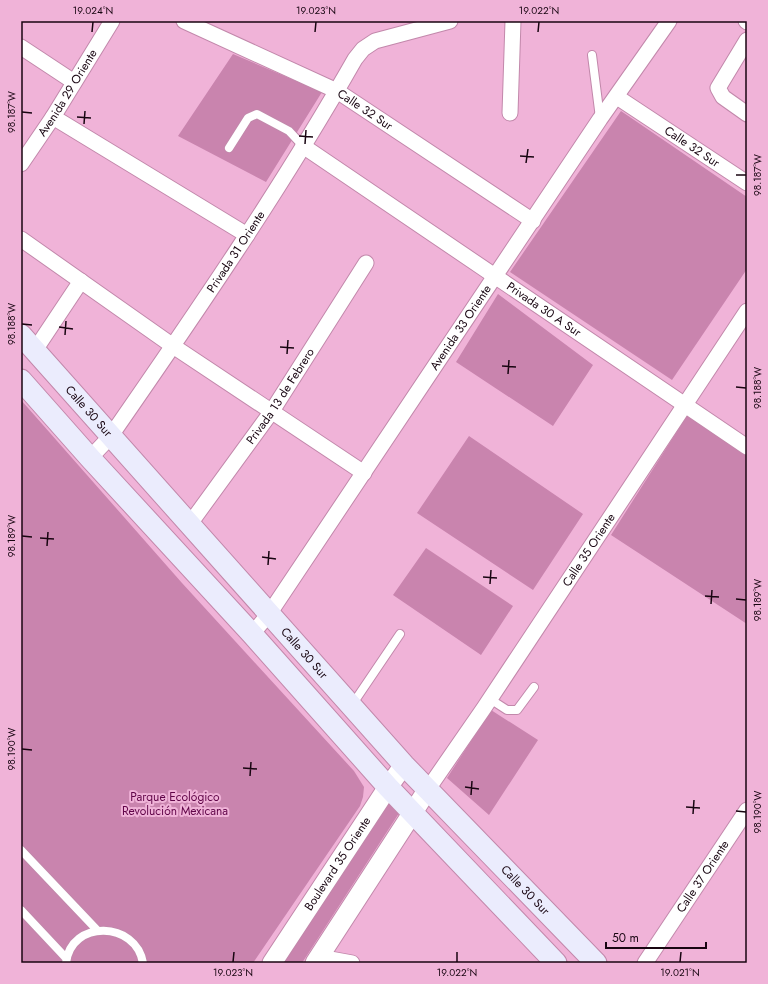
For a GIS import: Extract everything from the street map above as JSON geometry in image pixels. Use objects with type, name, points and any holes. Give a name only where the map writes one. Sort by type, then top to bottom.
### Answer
[{"type":"main road","name":"Calle 30 Sur","points":[[21,335],[110,437],[404,765],[596,963]]},
{"type":"main road","points":[[21,380],[90,458],[252,634],[388,787],[556,963]]},
{"type":"street","name":"Avenida 29 Oriente","points":[[21,164],[26,146],[52,117],[112,21]]},
{"type":"street","name":"Calle 32 Sur","points":[[184,21],[337,91],[533,221]]},
{"type":"street","name":"Privada 31 Oriente","points":[[90,458],[110,437],[248,235],[304,146],[355,59],[363,49],[375,41],[442,21]]},
{"type":"street","points":[[510,113],[513,21]]},
{"type":"street","name":"Avenida 33 Oriente","points":[[252,634],[269,614],[496,277],[600,118],[669,21]]},
{"type":"street","points":[[747,40],[718,88],[722,97],[747,114]]},
{"type":"street","points":[[21,48],[74,82]]},
{"type":"street","name":"Calle 32 Sur","points":[[616,97],[747,183]]},
{"type":"street","points":[[52,117],[248,235]]},
{"type":"street","name":"Privada 30 A Sur","points":[[304,146],[684,405]]},
{"type":"street","points":[[21,239],[173,346],[364,473]]},
{"type":"street","name":"Privada 13 de Febrero","points":[[190,525],[272,411],[366,263]]},
{"type":"street","points":[[35,350],[81,281]]},
{"type":"street","name":"Calle 35 Oriente","points":[[428,789],[490,699],[747,311]]},
{"type":"street","points":[[684,405],[747,447]]},
{"type":"street","name":"Boulevard 35 Oriente","points":[[272,963],[404,765]]},
{"type":"street","points":[[352,963],[317,960],[412,811],[428,789]]},
{"type":"street","name":"Calle 37 Oriente","points":[[645,963],[747,810]]},
{"type":"lane","points":[[592,55],[600,118]]},
{"type":"lane","points":[[229,148],[252,114],[257,114],[289,131],[304,146]]},
{"type":"lane","points":[[351,706],[400,634]]},
{"type":"lane","points":[[490,699],[507,710],[517,710],[534,687]]},
{"type":"lane","points":[[21,850],[97,930]]},
{"type":"lane","points":[[21,910],[66,961],[71,949],[78,940],[97,930],[108,930],[120,933],[129,939],[137,947],[143,963]]},
{"type":"green space","points":[[233,54],[322,92],[266,182],[178,136]]},
{"type":"green space","points":[[621,111],[747,197],[747,269],[672,380],[510,272]]},
{"type":"green space","points":[[498,294],[593,365],[553,426],[456,362]]},
{"type":"green space","name":"Parque Ecológico Revolución Mexicana","points":[[21,400],[182,583],[354,771],[364,787],[360,806],[253,963],[21,963]]},
{"type":"green space","points":[[688,414],[747,454],[747,624],[611,535]]},
{"type":"green space","points":[[469,436],[583,514],[533,590],[417,513]]},
{"type":"green space","points":[[426,548],[513,606],[481,655],[393,595]]},
{"type":"green space","points":[[491,710],[538,740],[489,815],[447,778]]},
{"type":"green space","points":[[391,800],[403,807],[302,963],[280,963]]}]
